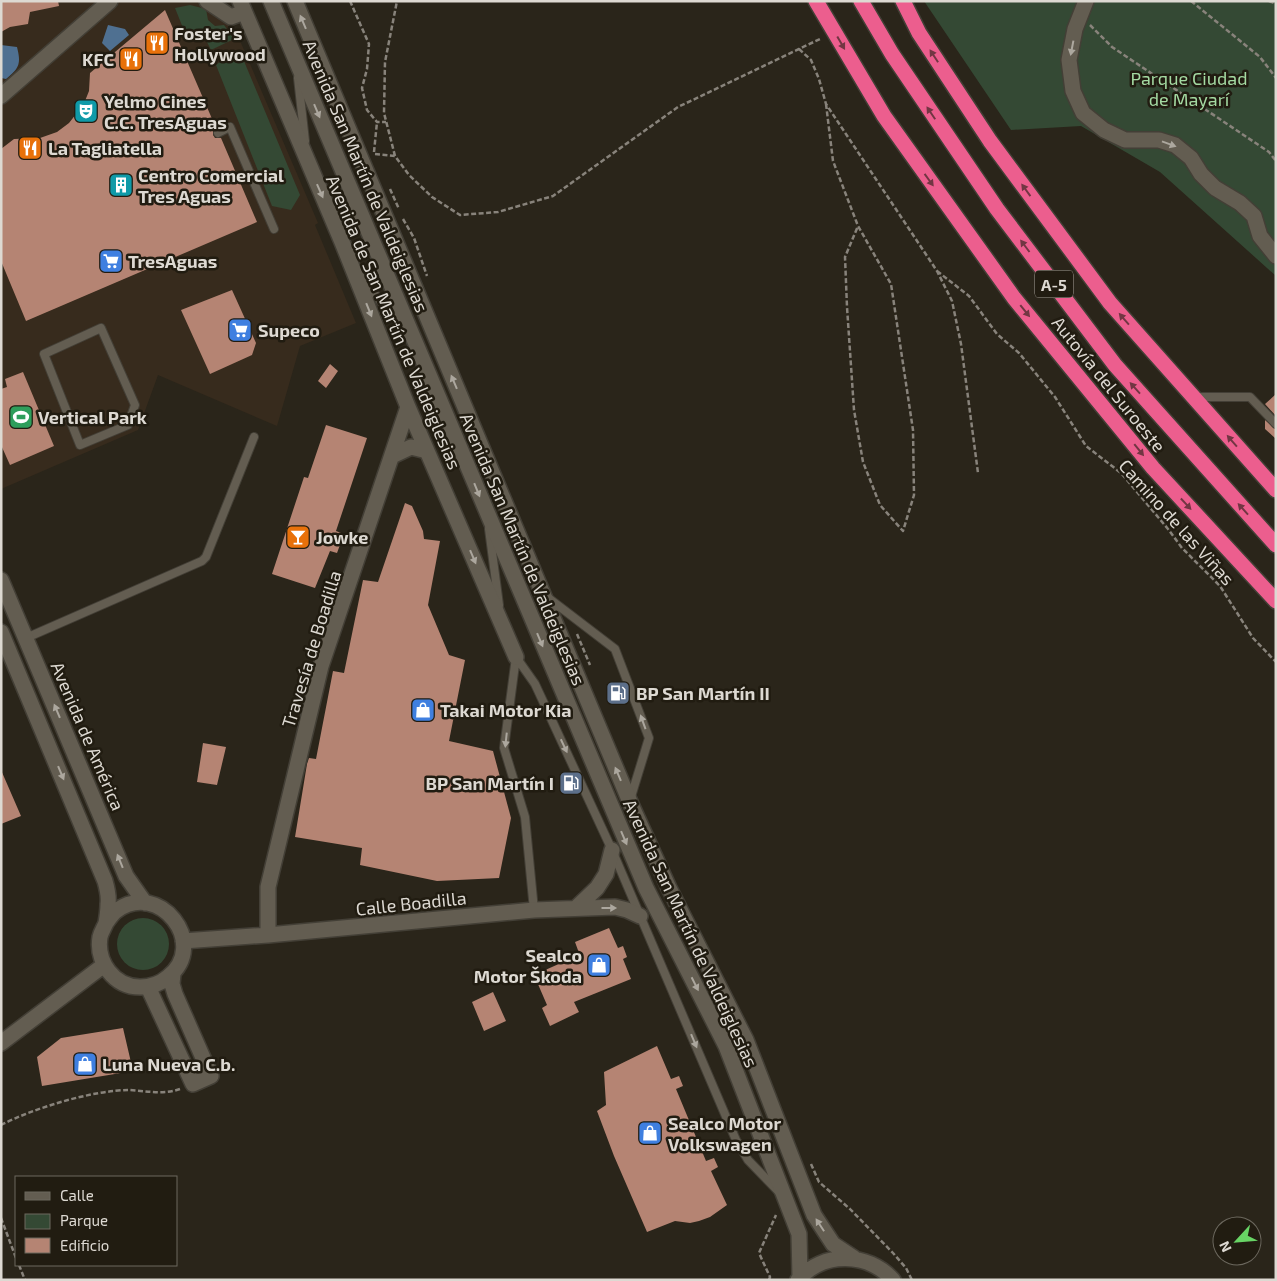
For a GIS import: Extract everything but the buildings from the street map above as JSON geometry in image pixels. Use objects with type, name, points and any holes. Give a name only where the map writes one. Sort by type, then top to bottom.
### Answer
[{"type":"highway","name":"Autovía del Suroeste","points":[[816,1],[884,116],[1014,298],[1153,468],[1276,601]]},
{"type":"highway","name":"Autovía del Suroeste","points":[[861,1],[892,54],[997,209],[1115,365],[1276,545]]},
{"type":"highway","points":[[903,1],[919,33],[990,141],[1110,304],[1276,490]]},
{"type":"street","points":[[1,96],[110,1]]},
{"type":"street","points":[[207,1],[231,17],[242,7]]},
{"type":"street","name":"Avenida San Martín de Valdeiglesias","points":[[271,1],[646,888],[726,1046],[799,1234],[799,1279]]},
{"type":"street","name":"Avenida San Martín de Valdeiglesias","points":[[295,1],[630,802],[669,888],[746,1040],[814,1215],[833,1244],[854,1258]]},
{"type":"street","name":"Avenida de San Martín de Valdeiglesias","points":[[242,7],[351,265],[408,407],[516,657]]},
{"type":"street","points":[[1083,8],[1076,29],[1070,60],[1074,91],[1083,113],[1104,130],[1125,140],[1159,140],[1174,145],[1191,158],[1201,174],[1215,188],[1240,203],[1254,216],[1260,236],[1276,256]]},
{"type":"street","name":"Travesía de Boadilla","points":[[268,935],[268,887],[321,666],[408,407]]},
{"type":"street","points":[[392,456],[411,446],[427,451]]},
{"type":"street","name":"Avenida de América","points":[[1,580],[126,876],[145,903]]},
{"type":"street","points":[[1,632],[102,872],[109,901],[106,923],[100,936],[100,951],[104,965],[110,974],[118,980],[138,987],[148,987],[162,982],[173,974],[183,953],[183,941],[175,920],[166,911],[145,903],[130,905],[116,912],[106,923]]},
{"type":"street","points":[[576,908],[597,888],[606,874],[612,850]]},
{"type":"street","name":"Calle Boadilla","points":[[183,941],[268,935],[534,910],[615,907],[640,916]]},
{"type":"street","points":[[1,1043],[104,965]]},
{"type":"street","points":[[148,987],[193,1084],[211,1076],[175,994],[172,984],[173,974]]},
{"type":"street","points":[[799,1279],[816,1265],[834,1259],[854,1258],[868,1262],[881,1269],[893,1280]]},
{"type":"lane","points":[[297,63],[307,162]]},
{"type":"lane","points":[[218,133],[230,127],[274,229]]},
{"type":"lane","points":[[351,265],[419,348]]},
{"type":"lane","points":[[101,328],[135,405],[128,424],[80,445],[44,354],[101,328]]},
{"type":"lane","points":[[1193,397],[1250,397],[1276,424]]},
{"type":"lane","points":[[26,638],[206,557],[254,436]]},
{"type":"lane","points":[[487,515],[501,622]]},
{"type":"lane","points":[[542,593],[616,649],[649,738],[630,802]]},
{"type":"lane","points":[[516,657],[535,684],[612,850],[736,1140],[748,1160],[784,1198]]},
{"type":"lane","points":[[516,657],[504,748],[525,817],[534,910]]},
{"type":"path","points":[[350,1],[369,44],[367,69],[362,88],[367,110],[377,122],[374,154],[378,162]]},
{"type":"path","points":[[396,1],[385,62],[384,113],[395,156],[409,175],[432,197],[460,215],[498,212],[553,196],[678,107],[834,32]]},
{"type":"path","points":[[1191,1],[1260,57],[1276,78]]},
{"type":"path","points":[[1268,1],[1276,4]]},
{"type":"path","points":[[1083,8],[1112,46],[1269,152],[1276,161]]},
{"type":"path","points":[[799,48],[811,60],[819,79],[826,104],[833,161],[858,226],[891,284],[913,430],[914,495],[903,531],[880,505],[862,462],[854,410],[846,306],[845,257],[858,226]]},
{"type":"path","points":[[826,104],[937,271],[952,301],[962,344],[978,473]]},
{"type":"path","points":[[377,122],[386,122]]},
{"type":"path","points":[[357,151],[395,156]]},
{"type":"path","points":[[389,186],[401,216],[414,238],[428,280]]},
{"type":"path","name":"Camino de las Viñas","points":[[937,271],[969,296],[997,334],[1019,353],[1055,397],[1086,446],[1120,473],[1182,548],[1220,586],[1253,638],[1276,662]]},
{"type":"path","points":[[568,612],[590,666]]},
{"type":"path","points":[[1,1125],[21,1115],[83,1097],[131,1090],[150,1093],[174,1091],[193,1084]]},
{"type":"path","points":[[810,1162],[819,1182],[893,1253],[906,1268],[912,1280]]},
{"type":"path","points":[[770,1280],[759,1253],[784,1198]]},
{"type":"path","points":[[1,1218],[15,1255]]},
{"type":"path","points":[[19,1266],[24,1280]]},
{"type":"shaded area","name":"TresAguas","points":[[1,1],[223,1],[318,223],[315,225],[356,323],[300,346],[277,426],[158,375],[138,430],[1,489]]},
{"type":"green space","name":"Parque Ciudad de Mayarí","points":[[924,1],[1276,1],[1276,276],[1160,172],[1081,126],[1011,130]]},
{"type":"green space","points":[[190,5],[206,9],[208,20],[215,26],[224,25],[234,39],[211,50],[202,32],[187,38],[175,8]]},
{"type":"green space","points":[[241,54],[300,195],[291,210],[272,206],[216,65],[227,56]]},
{"type":"green space","points":[[138,918],[148,918],[162,925],[169,939],[169,949],[162,963],[148,970],[138,970],[128,966],[121,959],[117,949],[117,939],[121,929],[128,922]]},
{"type":"water","points":[[108,25],[125,29],[129,35],[110,51],[102,43]]},
{"type":"water","points":[[1,45],[17,47],[18,53],[19,61],[17,68],[6,79],[1,78]]},
{"type":"place","name":"Foster's Hollywood","points":[[157,43]]},
{"type":"place","name":"KFC","points":[[131,59]]},
{"type":"place","name":"Yelmo Cines C.C. TresAguas","points":[[86,111]]},
{"type":"place","name":"La Tagliatella","points":[[30,148]]},
{"type":"place","name":"Centro Comercial Tres Aguas","points":[[121,185]]},
{"type":"place","name":"TresAguas","points":[[111,261]]},
{"type":"place","name":"Supeco","points":[[240,330]]},
{"type":"place","name":"Vertical Park","points":[[21,417]]},
{"type":"place","name":"Jowke","points":[[298,537]]},
{"type":"place","name":"BP San Martín II","points":[[618,693]]},
{"type":"place","name":"Takai Motor Kia","points":[[423,710]]},
{"type":"place","name":"BP San Martín I","points":[[571,783]]},
{"type":"place","name":"Sealco Motor Škoda","points":[[599,965]]},
{"type":"place","name":"Luna Nueva C.b.","points":[[85,1064]]},
{"type":"place","name":"Sealco Motor Volkswagen","points":[[650,1133]]}]
